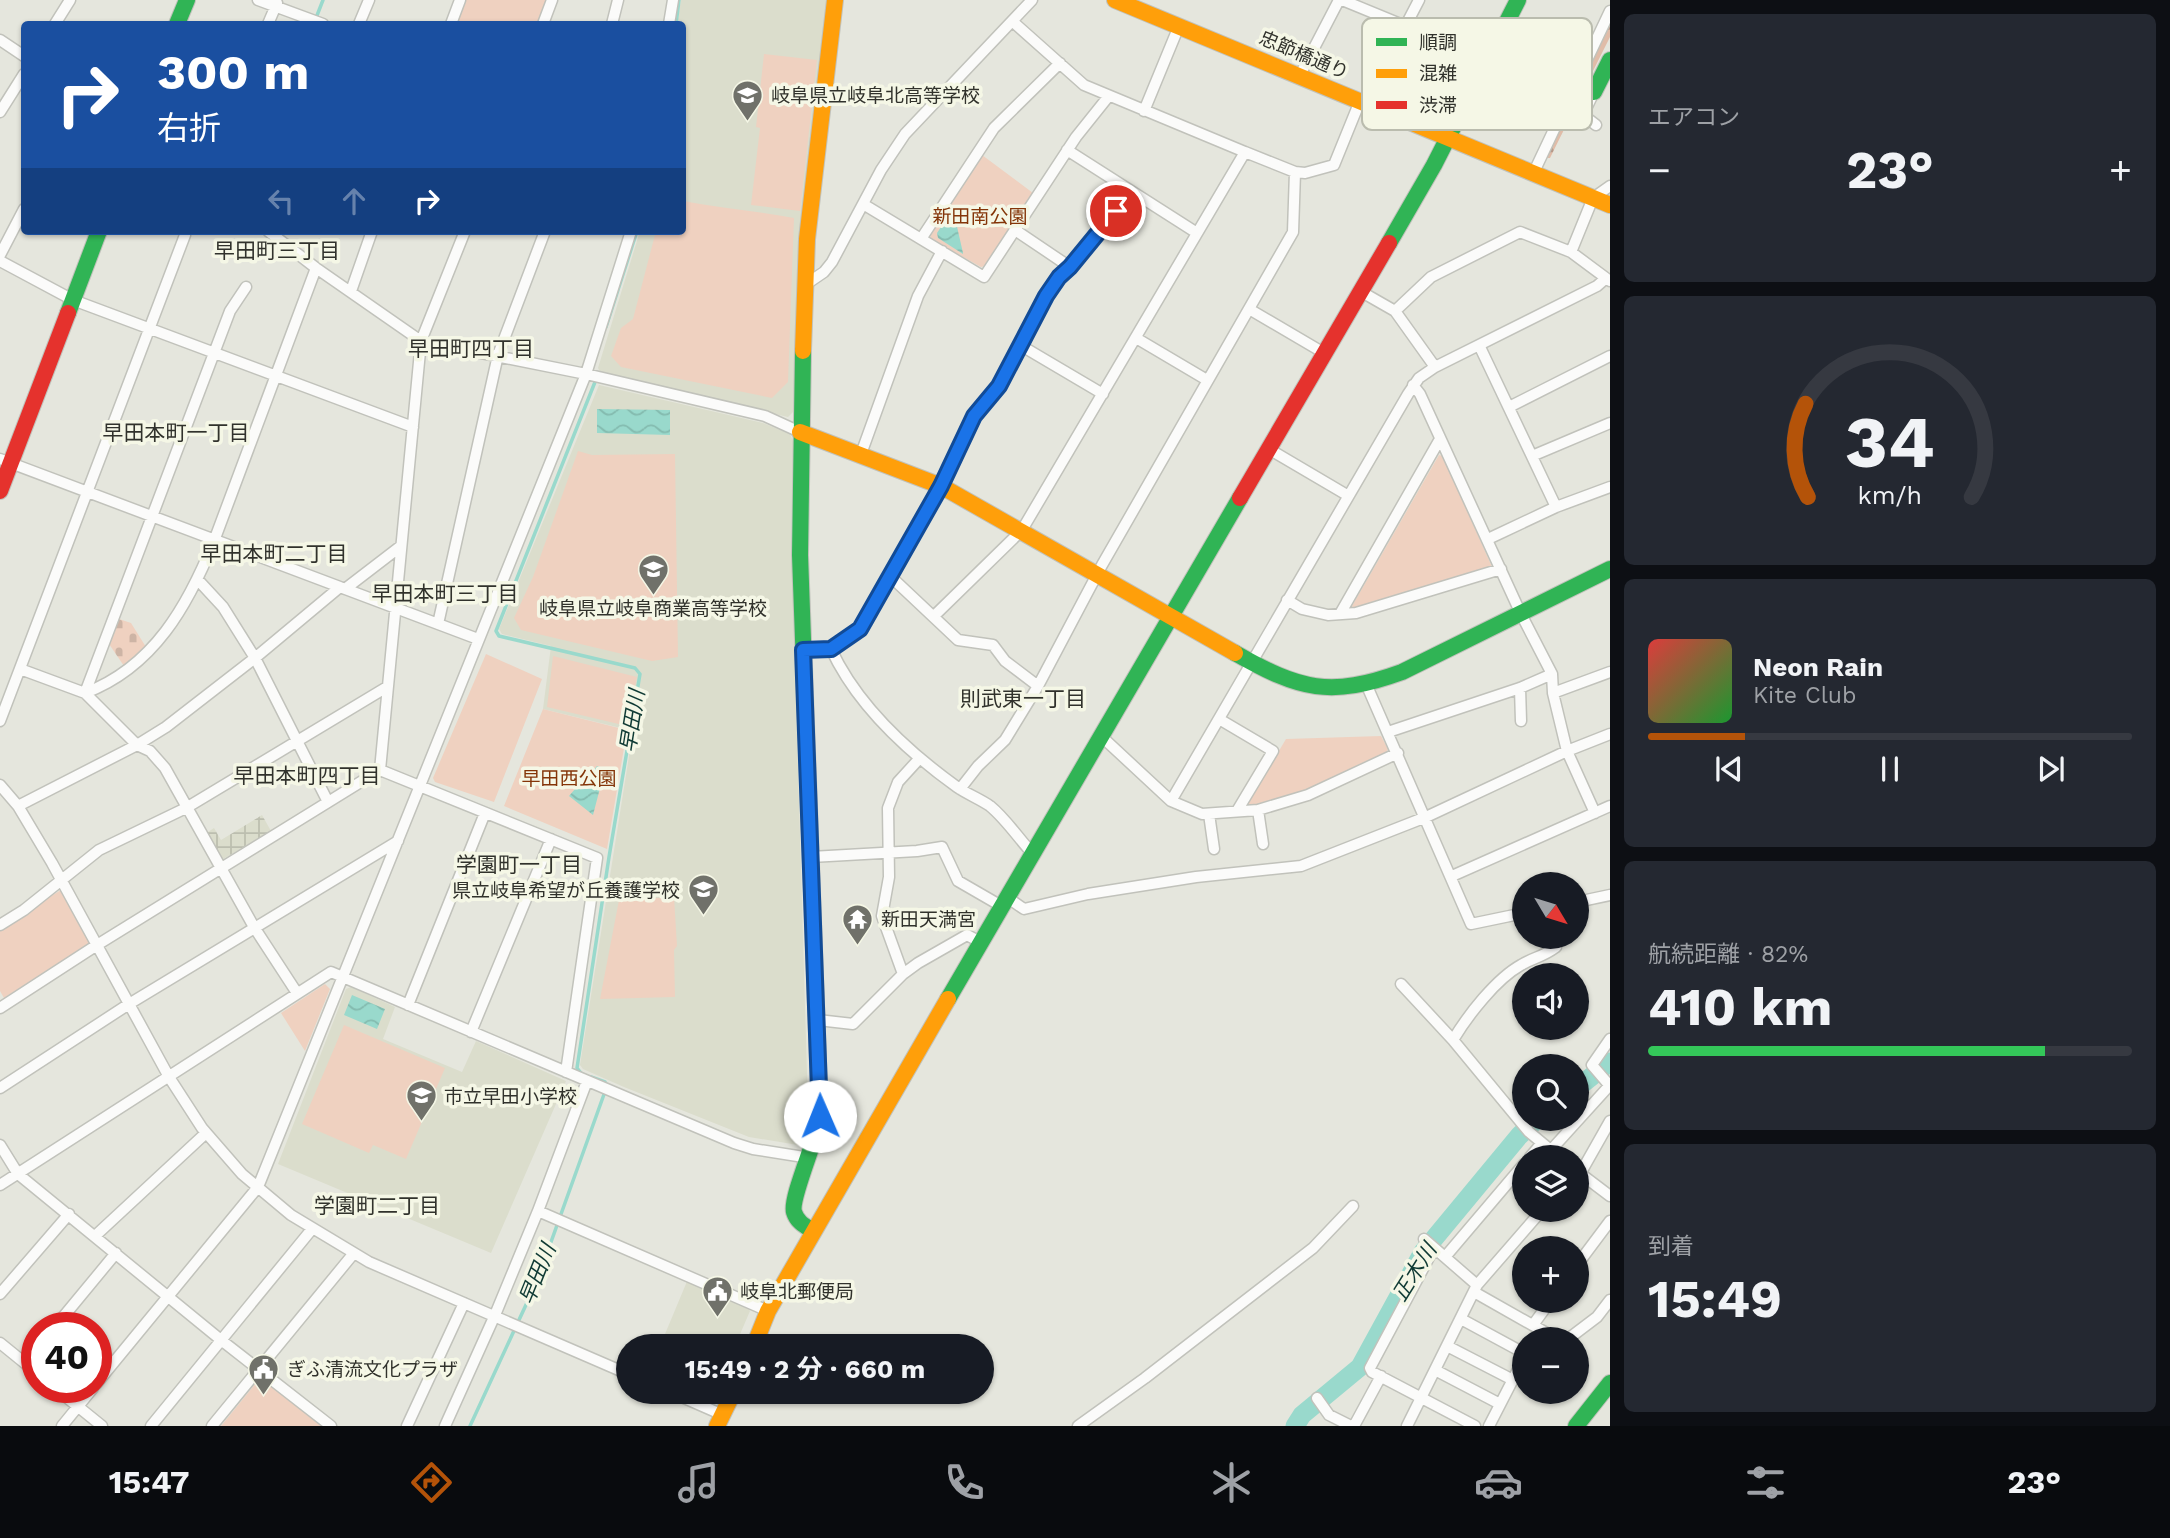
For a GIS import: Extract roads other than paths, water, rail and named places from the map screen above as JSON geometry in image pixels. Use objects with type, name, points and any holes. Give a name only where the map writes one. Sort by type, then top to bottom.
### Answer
[{"type":"street","points":[[57,21],[70,0]]},
{"type":"street","points":[[178,21],[187,0]]},
{"type":"street","points":[[258,0],[277,3],[316,21]]},
{"type":"street","points":[[360,21],[369,0]]},
{"type":"street","points":[[452,21],[460,0]]},
{"type":"street","points":[[544,21],[552,0]]},
{"type":"street","points":[[613,21],[618,0]]},
{"type":"street","points":[[670,21],[673,0]]},
{"type":"street","points":[[813,1231],[799,1223],[793,1214],[793,1203],[818,1133],[820,1116],[803,650],[800,432],[807,239],[835,0]]},
{"type":"street","points":[[805,285],[824,272],[832,262],[905,134],[1032,0]]},
{"type":"street","name":"忠節橋通り","points":[[1115,0],[1360,101]]},
{"type":"street","points":[[1300,75],[1340,0],[1388,18]]},
{"type":"street","points":[[1410,18],[1419,0]]},
{"type":"street","points":[[1509,18],[1518,0]]},
{"type":"street","points":[[269,21],[277,3]]},
{"type":"street","points":[[1592,50],[1610,12]]},
{"type":"street","points":[[1012,21],[1084,85],[1295,172],[1305,173],[1334,165],[1360,101]]},
{"type":"street","points":[[1144,111],[1179,26]]},
{"type":"street","points":[[0,40],[21,54]]},
{"type":"street","points":[[1592,96],[1610,60]]},
{"type":"street","points":[[921,239],[994,128],[1060,63]]},
{"type":"street","points":[[0,112],[21,79]]},
{"type":"street","points":[[863,204],[984,277],[1067,150],[1108,96]]},
{"type":"street","points":[[1592,122],[1596,125]]},
{"type":"street","name":"忠節橋通り","points":[[1429,130],[1610,205]]},
{"type":"street","points":[[759,1334],[768,1311],[813,1231],[1006,903],[1452,130]]},
{"type":"street","points":[[1533,174],[1554,130]]},
{"type":"street","points":[[1067,150],[1197,233]]},
{"type":"street","points":[[934,616],[1022,530],[1245,152]]},
{"type":"street","points":[[960,789],[978,766],[1005,740],[1038,686],[1097,573],[1293,233],[1295,172]]},
{"type":"street","points":[[1571,252],[1593,198],[1610,186]]},
{"type":"street","points":[[803,650],[831,649],[860,629],[941,486],[974,416],[999,386],[1046,296],[1131,192]]},
{"type":"street","points":[[0,255],[21,215]]},
{"type":"street","points":[[1015,230],[1070,267]]},
{"type":"street","points":[[1171,801],[1413,385],[1436,367],[1607,280],[1571,252],[1520,232],[1431,277],[1395,311]]},
{"type":"street","points":[[0,491],[6,461],[97,235]]},
{"type":"street","points":[[0,721],[185,235]]},
{"type":"street","points":[[281,235],[316,268],[421,341],[591,375],[765,416],[941,486],[1273,675],[1310,686],[1329,689],[1367,686],[1402,672],[1610,569]]},
{"type":"street","points":[[351,291],[371,235]]},
{"type":"street","points":[[380,770],[421,341],[462,235]]},
{"type":"street","points":[[438,624],[498,355],[543,235]]},
{"type":"street","points":[[112,1365],[258,1187],[478,639],[591,375],[630,235]]},
{"type":"street","points":[[861,454],[918,296],[942,251]]},
{"type":"street","points":[[0,261],[73,300],[413,427]]},
{"type":"street","points":[[85,693],[119,676],[149,649],[184,608],[214,541],[316,268]]},
{"type":"street","points":[[85,693],[214,351],[230,311],[246,287]]},
{"type":"street","points":[[1360,291],[1395,311],[1436,367]]},
{"type":"street","points":[[1249,309],[1324,353]]},
{"type":"street","points":[[1136,338],[1207,380]]},
{"type":"street","points":[[1020,345],[1102,394]]},
{"type":"street","points":[[1479,345],[1556,507]]},
{"type":"street","points":[[1508,407],[1610,356]]},
{"type":"street","points":[[1413,385],[1420,394],[1521,614],[1552,674],[1553,693],[1567,751],[1595,813]]},
{"type":"street","points":[[1532,456],[1610,423]]},
{"type":"street","points":[[1340,614],[1440,439]]},
{"type":"street","points":[[1269,449],[1348,495]]},
{"type":"street","points":[[6,461],[478,639]]},
{"type":"street","points":[[1488,539],[1556,507],[1610,487]]},
{"type":"street","points":[[18,806],[137,745],[166,727],[342,588],[401,546]]},
{"type":"street","points":[[1287,600],[1302,609],[1328,615],[1356,614],[1501,569]]},
{"type":"street","points":[[889,575],[958,640],[993,645],[1005,661],[1038,686]]},
{"type":"street","points":[[198,580],[223,607],[255,658],[328,802]]},
{"type":"street","points":[[831,649],[842,672],[871,710],[919,759],[989,806],[1033,854]]},
{"type":"street","points":[[20,669],[85,693],[137,745],[150,751],[165,768],[254,928],[297,993]]},
{"type":"street","points":[[1553,693],[1610,672]]},
{"type":"street","points":[[1388,732],[1520,688],[1552,674]]},
{"type":"street","points":[[1367,686],[1471,924],[1512,915]]},
{"type":"street","points":[[0,925],[24,910],[99,850],[186,808],[387,687]]},
{"type":"street","points":[[1520,688],[1521,721]]},
{"type":"street","points":[[1219,719],[1273,751],[1237,811]]},
{"type":"street","points":[[811,857],[942,847],[958,881],[1024,909],[1088,894],[1196,877],[1301,866],[1426,817],[1567,751],[1610,734]]},
{"type":"street","points":[[1101,736],[1171,801],[1202,814],[1258,810],[1308,795],[1398,753]]},
{"type":"street","points":[[903,975],[882,916],[888,877],[888,808],[898,782],[919,759]]},
{"type":"street","points":[[380,770],[597,858],[566,1072]]},
{"type":"street","points":[[0,1008],[380,770]]},
{"type":"street","points":[[0,785],[18,806],[62,880],[169,1077],[206,1133],[258,1187],[312,1229],[354,1253],[616,1369]]},
{"type":"street","points":[[1452,876],[1610,806]]},
{"type":"street","points":[[1258,810],[1263,844]]},
{"type":"street","points":[[408,1005],[485,813]]},
{"type":"street","points":[[1209,814],[1214,849]]},
{"type":"street","points":[[471,1032],[551,839]]},
{"type":"street","points":[[0,1088],[130,1004],[398,841]]},
{"type":"street","points":[[1589,899],[1610,895]]},
{"type":"street","points":[[818,1020],[853,1024],[918,963],[967,935],[982,943]]},
{"type":"street","points":[[1453,1040],[1494,988],[1523,964],[1543,957],[1553,949]]},
{"type":"street","points":[[0,1185],[331,972],[734,1143],[753,1149],[810,1158]]},
{"type":"street","points":[[1401,984],[1453,1040],[1527,1129],[1545,1145]]},
{"type":"street","points":[[1556,1145],[1609,1086],[1592,1065],[1610,1039]]},
{"type":"street","points":[[445,1426],[538,1211],[587,1081]]},
{"type":"street","points":[[1589,1155],[1610,1121]]},
{"type":"street","points":[[95,1236],[206,1133]]},
{"type":"street","points":[[0,1145],[18,1174],[258,1370],[331,1426]]},
{"type":"street","points":[[1445,1257],[1512,1178]]},
{"type":"street","points":[[1589,1181],[1610,1196]]},
{"type":"street","points":[[1078,1426],[1145,1378],[1312,1248],[1353,1206]]},
{"type":"street","points":[[538,1211],[768,1311]]},
{"type":"street","points":[[0,1294],[69,1214]]},
{"type":"street","points":[[1589,1249],[1610,1221]]},
{"type":"street","points":[[1408,1426],[1476,1289],[1532,1222]]},
{"type":"street","points":[[151,1426],[312,1229]]},
{"type":"street","points":[[1475,1426],[1372,1372],[1370,1368],[1429,1244],[1476,1289],[1529,1327]]},
{"type":"street","points":[[67,1312],[116,1253]]},
{"type":"street","points":[[212,1426],[354,1253]]},
{"type":"street","points":[[1584,1327],[1597,1317],[1610,1300]]},
{"type":"street","points":[[407,1426],[464,1303]]},
{"type":"street","points":[[1461,1319],[1512,1348]]},
{"type":"street","points":[[0,1343],[21,1360]]},
{"type":"street","points":[[1447,1346],[1512,1379]]},
{"type":"street","points":[[1435,1370],[1500,1404]]},
{"type":"street","points":[[1319,1402],[1329,1415],[1353,1426],[1381,1376]]},
{"type":"street","points":[[1489,1426],[1512,1382]]},
{"type":"street","points":[[1576,1426],[1610,1383]]},
{"type":"street","points":[[74,1403],[103,1426]]},
{"type":"street","points":[[62,1426],[81,1403]]},
{"type":"street","points":[[691,1404],[720,1421],[728,1404]]},
{"type":"water","points":[[953,209],[963,254],[938,238],[937,233]]},
{"type":"water","points":[[597,409],[670,410],[670,435],[597,433]]},
{"type":"water","points":[[597,766],[605,769],[593,815],[569,796],[575,789],[576,781],[585,780]]},
{"type":"water","points":[[352,995],[385,1009],[377,1029],[344,1015]]},
{"type":"waterway","points":[[316,18],[323,0]]},
{"type":"waterway","name":"早田川","points":[[676,21],[679,0]]},
{"type":"waterway","name":"早田川","points":[[606,327],[636,235]]},
{"type":"waterway","name":"早田川","points":[[581,1073],[577,1068],[640,674],[635,668],[499,636],[496,631],[595,382],[594,378]]},
{"type":"waterway","name":"正木川","points":[[1589,1079],[1610,1062]]},
{"type":"waterway","name":"早田川","points":[[470,1426],[537,1281],[607,1086],[605,1082],[591,1077]]},
{"type":"waterway","name":"正木川","points":[[1295,1426],[1302,1415],[1360,1367],[1423,1252],[1524,1131]]},
{"type":"place","name":"岐阜県立岐阜北高等学校","points":[[748,122]]},
{"type":"place","name":"岐阜県立岐阜商業高等学校","points":[[653,596]]},
{"type":"place","name":"県立岐阜希望が丘養護学校","points":[[703,917]]},
{"type":"place","name":"新田天満宮","points":[[858,946]]},
{"type":"place","name":"市立早田小学校","points":[[421,1123]]},
{"type":"place","name":"岐阜北郵便局","points":[[717,1318]]},
{"type":"place","name":"ぎふ清流文化プラザ","points":[[264,1396]]},
{"type":"district","name":"早田町三丁目","points":[[277,250]]},
{"type":"district","name":"早田町四丁目","points":[[471,348]]},
{"type":"district","name":"早田本町一丁目","points":[[176,432]]},
{"type":"district","name":"早田本町二丁目","points":[[274,553]]},
{"type":"district","name":"早田本町三丁目","points":[[445,593]]},
{"type":"district","name":"則武東一丁目","points":[[1023,698]]},
{"type":"district","name":"早田本町四丁目","points":[[307,775]]},
{"type":"district","name":"学園町一丁目","points":[[519,864]]},
{"type":"district","name":"学園町二丁目","points":[[377,1205]]},
{"type":"park label","name":"新田南公園","points":[[980,216]]},
{"type":"park label","name":"早田西公園","points":[[569,778]]}]
